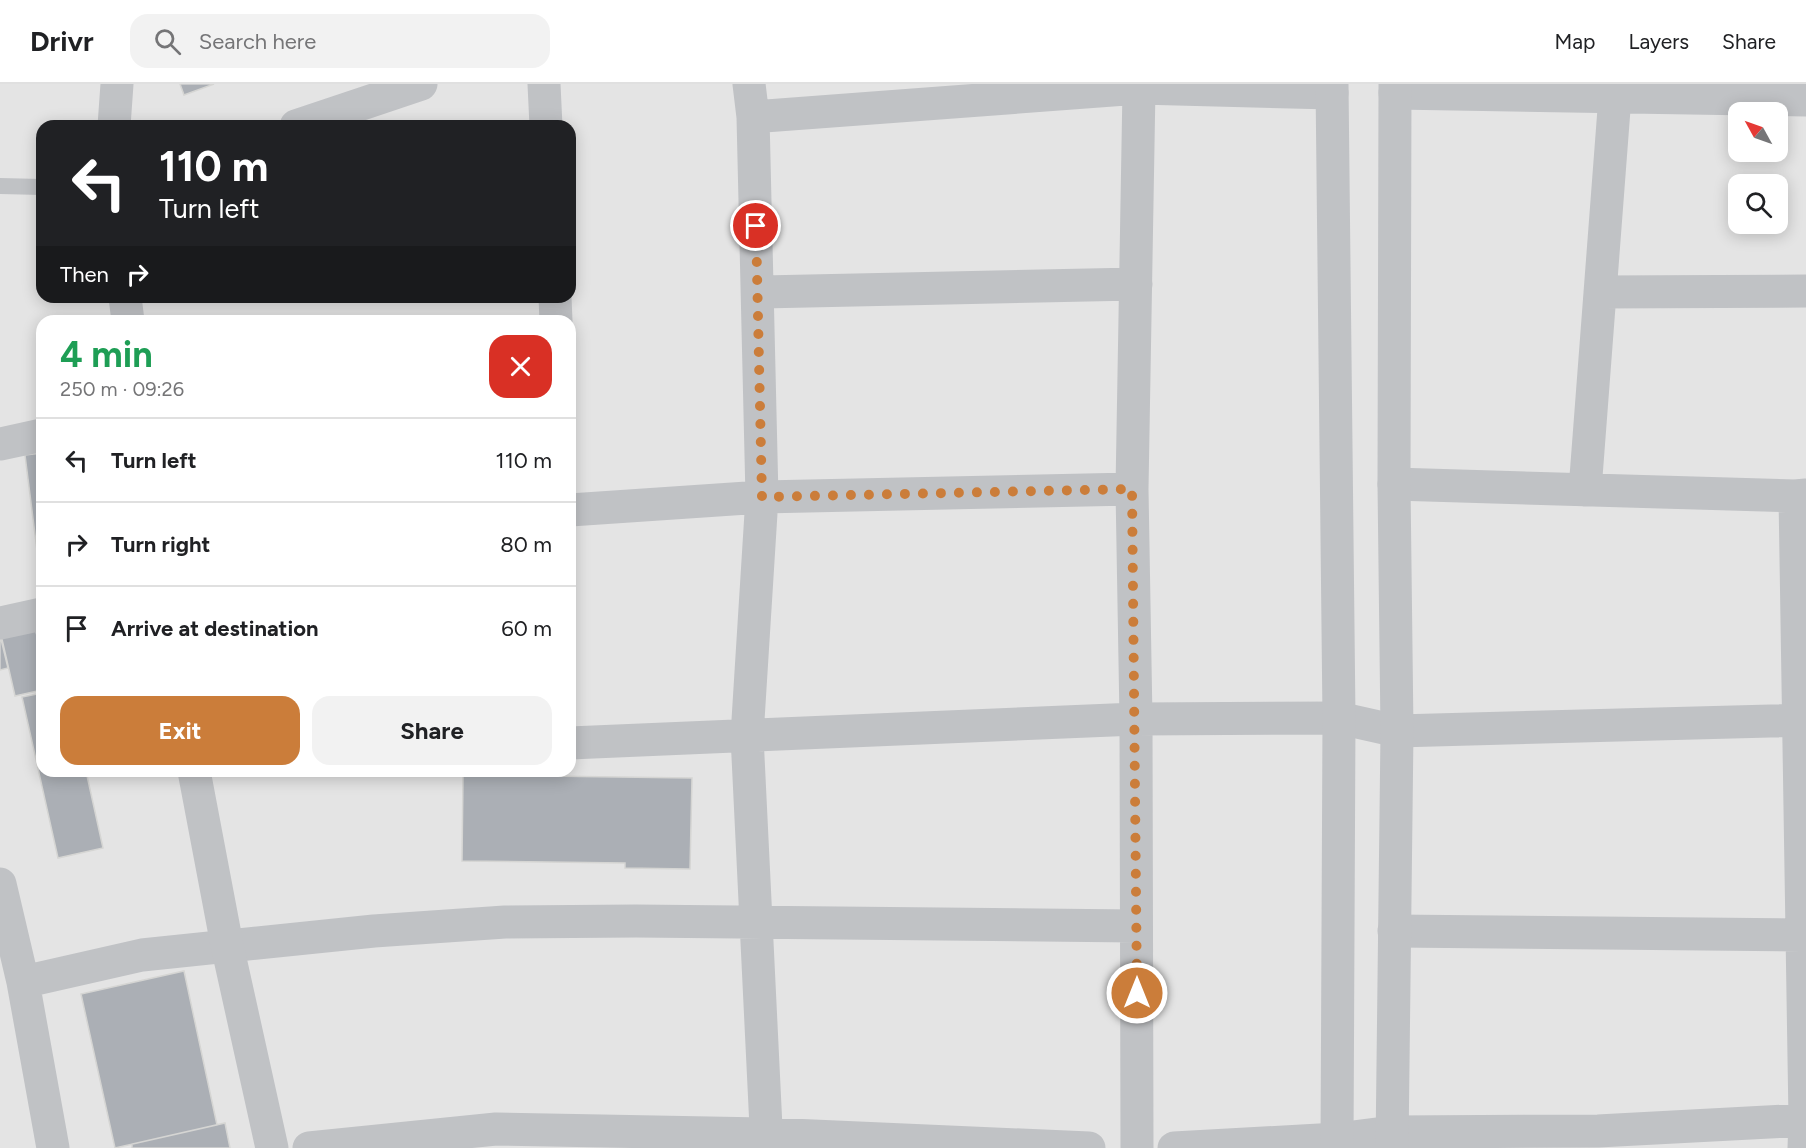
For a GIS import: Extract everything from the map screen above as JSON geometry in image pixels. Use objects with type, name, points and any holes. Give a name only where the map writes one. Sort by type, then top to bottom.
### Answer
[{"type":"street","points":[[114,120],[117,84]]},
{"type":"street","points":[[314,120],[421,84]]},
{"type":"street","points":[[544,84],[546,120]]},
{"type":"street","points":[[749,84],[753,117],[762,497],[747,736],[768,1141]]},
{"type":"street","points":[[753,117],[1139,88],[1332,89],[1339,718],[1337,1143]]},
{"type":"street","points":[[1137,1148],[1136,719],[1132,489],[1139,88]]},
{"type":"street","points":[[1392,1140],[1396,731],[1395,88],[1806,100]]},
{"type":"street","points":[[1585,490],[1615,96]]},
{"type":"street","points":[[758,292],[1136,284]]},
{"type":"street","points":[[1600,292],[1806,291]]},
{"type":"street","points":[[0,444],[36,436]]},
{"type":"street","points":[[1394,484],[1800,495],[1806,1120],[1804,1148]]},
{"type":"street","points":[[576,510],[762,497],[1132,489]]},
{"type":"street","points":[[0,623],[36,615]]},
{"type":"street","points":[[576,743],[1136,719],[1339,718],[1396,731],[1803,720]]},
{"type":"street","points":[[195,777],[227,945],[272,1148]]},
{"type":"street","points":[[0,884],[23,982],[53,1148]]},
{"type":"street","points":[[23,982],[142,955],[374,931],[505,922],[1136,926]]},
{"type":"street","points":[[1394,931],[1803,935]]},
{"type":"street","points":[[1174,1148],[1392,1140],[1598,1140],[1806,1120]]},
{"type":"street","points":[[309,1148],[475,1139],[496,1129],[768,1141],[1089,1148]]},
{"type":"lane","points":[[0,186],[36,187]]},
{"type":"shaded area","points":[[0,84],[1806,84],[1806,1148],[0,1148]]},
{"type":"building","points":[[180,84],[214,84],[184,95]]},
{"type":"building","points":[[36,454],[36,542],[25,455]]},
{"type":"building","points":[[35,627],[36,691],[15,696],[1,635]]},
{"type":"building","points":[[0,635],[8,668],[0,670]]},
{"type":"building","points":[[36,694],[36,760],[22,697]]},
{"type":"building","points":[[40,777],[87,777],[103,848],[58,858]]},
{"type":"building","points":[[463,777],[692,778],[690,869],[625,868],[625,863],[462,861]]},
{"type":"building","points":[[184,971],[217,1125],[115,1148],[81,994]]},
{"type":"building","points":[[225,1123],[230,1148],[132,1148],[132,1144]]},
{"type":"route","points":[[756,226],[762,497],[1132,489],[1137,993]]}]
